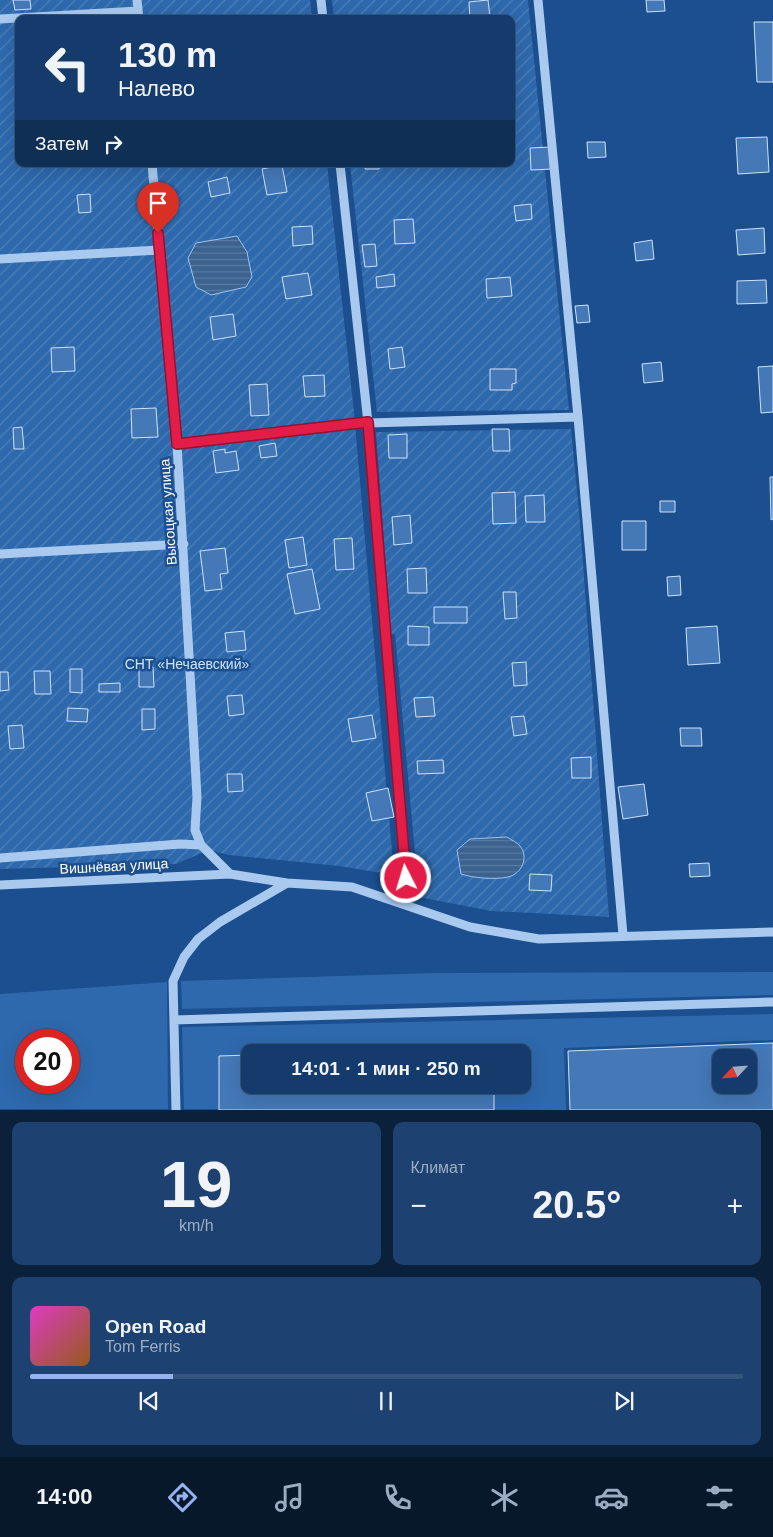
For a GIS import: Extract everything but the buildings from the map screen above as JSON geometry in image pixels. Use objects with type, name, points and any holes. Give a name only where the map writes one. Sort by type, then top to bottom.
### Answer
[{"type":"street","points":[[137,0],[139,15]]},
{"type":"street","points":[[321,0],[323,15]]},
{"type":"street","points":[[538,0],[578,417],[623,936]]},
{"type":"street","points":[[0,19],[15,19]]},
{"type":"street","name":"Высоцкая улица","points":[[152,167],[184,544],[197,797],[195,830],[202,845]]},
{"type":"street","points":[[340,167],[368,422],[406,878]]},
{"type":"street","points":[[0,259],[159,250]]},
{"type":"street","points":[[177,444],[368,422],[578,417]]},
{"type":"street","points":[[0,554],[184,544]]},
{"type":"street","points":[[0,858],[180,844],[202,845],[230,874]]},
{"type":"street","name":"Вишнёвая улица","points":[[0,885],[230,874],[287,883],[352,887],[470,927],[539,939],[773,932]]},
{"type":"street","points":[[176,1110],[173,981],[184,957],[198,939],[220,922],[287,883]]},
{"type":"street","points":[[174,1020],[773,1002]]},
{"type":"green space","name":"СНТ «Нечаевский»","points":[[0,0],[310,0],[312,15],[15,15],[15,167],[327,167],[354,412],[394,875],[339,866],[229,855],[209,850],[176,864],[0,869]]},
{"type":"green space","points":[[332,0],[528,0],[569,410],[377,412],[350,167],[515,167],[515,15],[334,15]]},
{"type":"green space","points":[[571,429],[580,522],[609,917],[491,911],[419,897],[395,634],[391,634],[376,432]]},
{"type":"green space","points":[[773,972],[773,995],[182,1009],[181,981],[434,973]]},
{"type":"green space","points":[[167,982],[168,1109],[0,1109],[0,994]]},
{"type":"green space","points":[[773,1014],[773,1040],[564,1048],[566,1110],[184,1109],[182,1027]]},
{"type":"shaded area","points":[[237,236],[247,252],[252,277],[246,287],[211,295],[196,287],[188,258],[196,243]]},
{"type":"shaded area","points":[[507,837],[523,850],[523,865],[517,872],[508,877],[497,878],[461,874],[457,850],[470,839]]},
{"type":"route","points":[[158,233],[177,444],[368,422],[406,878]]}]
